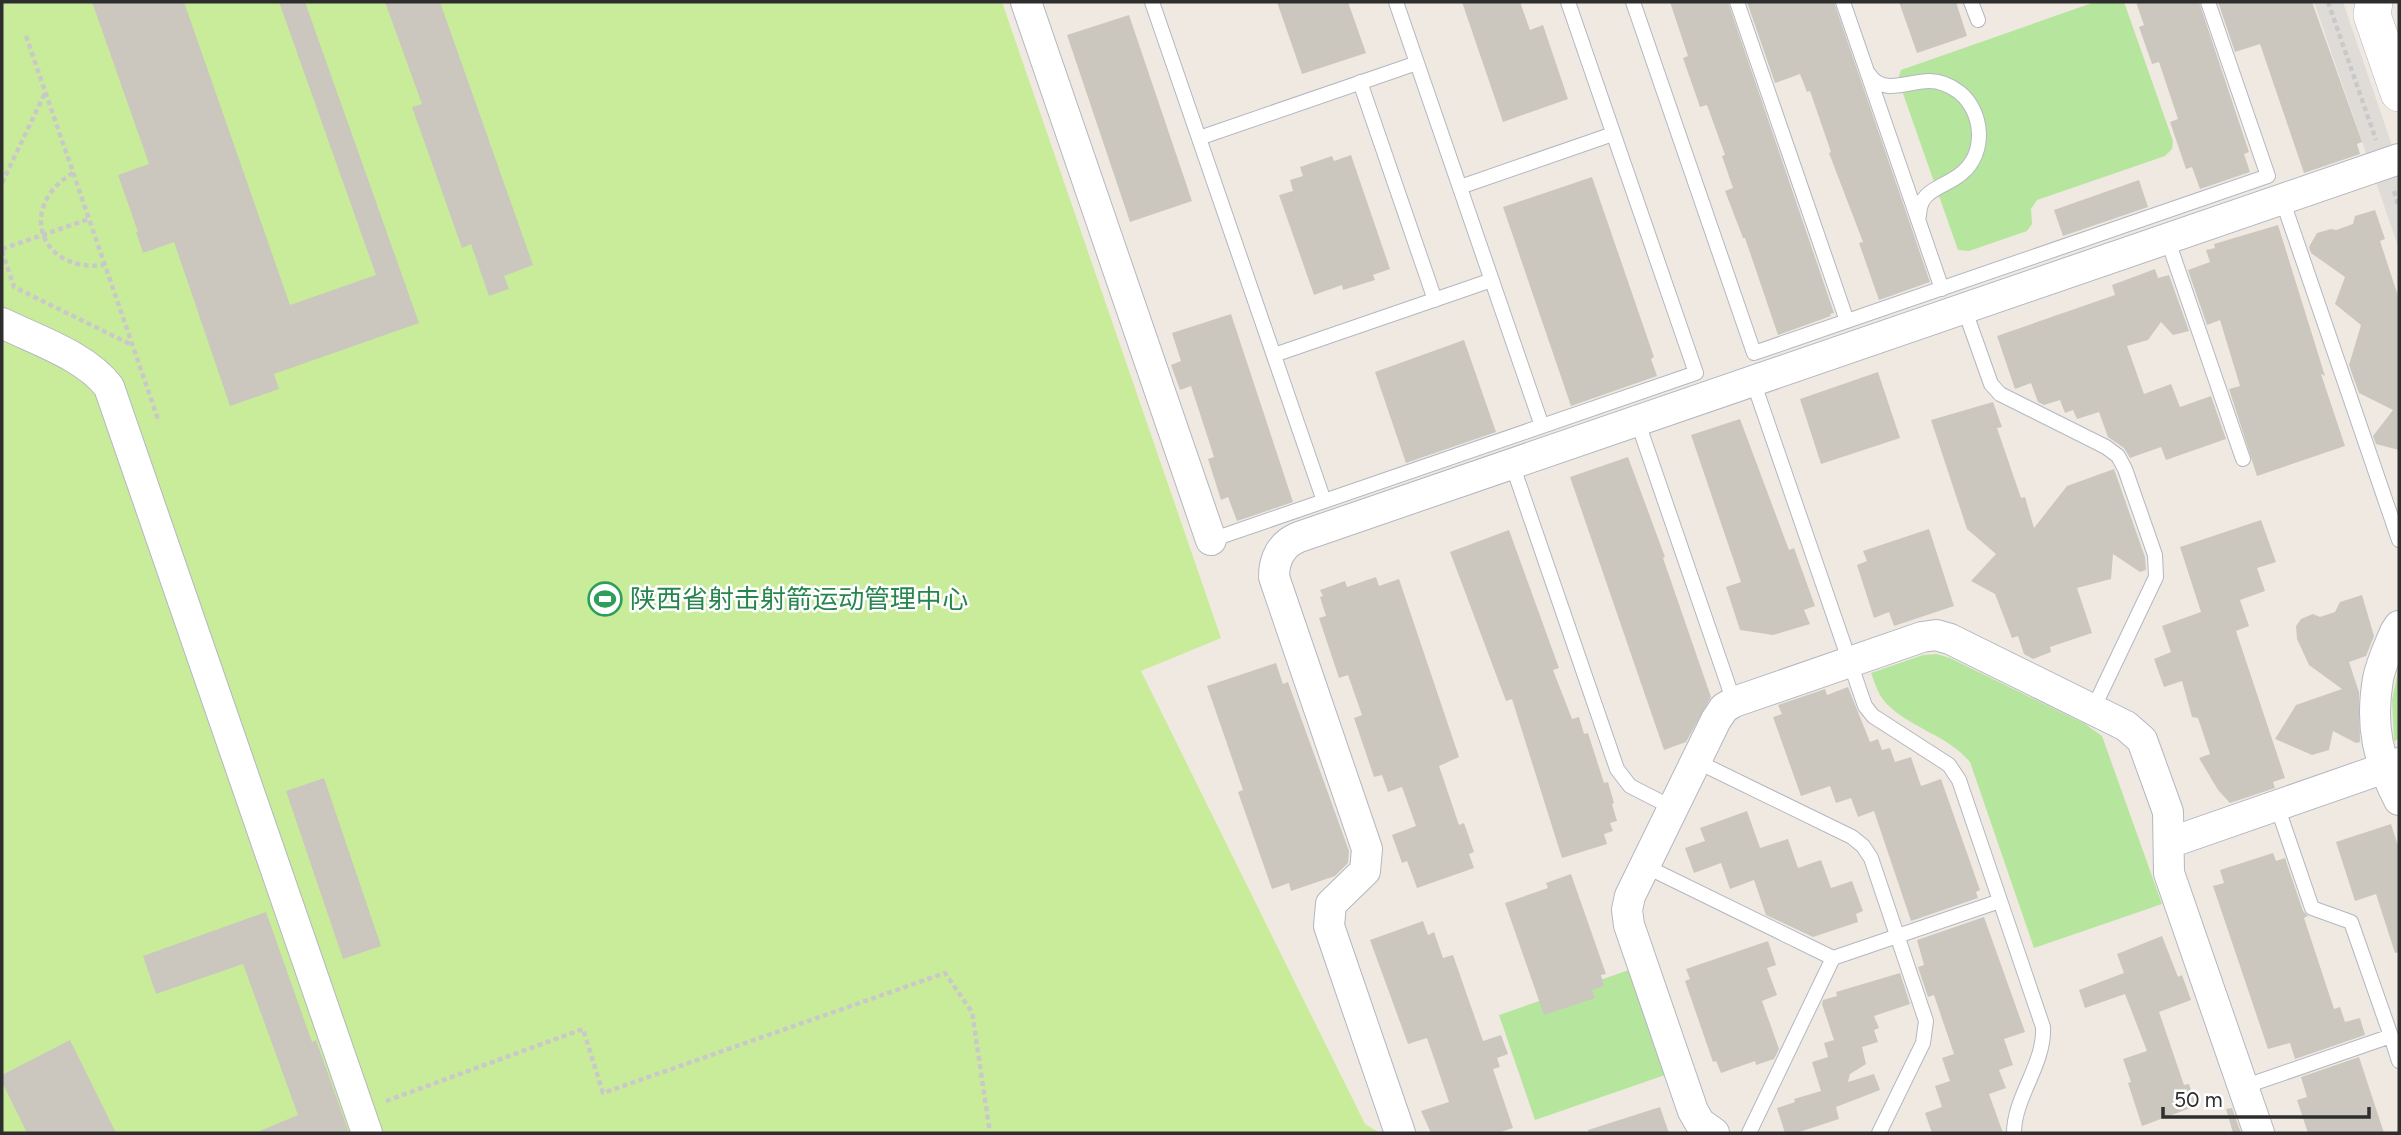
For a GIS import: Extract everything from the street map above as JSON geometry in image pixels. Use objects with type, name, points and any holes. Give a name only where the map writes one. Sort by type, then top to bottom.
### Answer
[{"type":"street","points":[[1026,2],[1212,540]]},
{"type":"street","points":[[2374,2],[2372,15],[2399,93]]},
{"type":"street","points":[[1400,1133],[1329,926],[1331,904],[1365,872],[1367,849],[1276,584],[1275,563],[1292,540],[2392,161]]},
{"type":"street","points":[[2,323],[82,362],[109,387],[363,1122]]},
{"type":"street","points":[[2399,626],[2378,677],[2374,723],[2391,766],[2399,800]]},
{"type":"street","points":[[1714,1133],[1700,1123],[1692,1111],[1629,925],[1628,903],[1645,866],[1719,714],[1734,702],[1922,637],[1944,636],[2133,729],[2143,740],[2168,812],[2169,873],[2259,1133]]},
{"type":"street","points":[[2169,843],[2391,766]]},
{"type":"lane","points":[[1152,2],[1324,501]]},
{"type":"lane","points":[[1396,2],[1542,426]]},
{"type":"lane","points":[[1212,540],[1696,373],[1568,2]]},
{"type":"lane","points":[[1633,2],[1754,354],[2268,176],[2208,2]]},
{"type":"lane","points":[[1737,2],[1847,321]]},
{"type":"lane","points":[[1843,2],[1942,289]]},
{"type":"lane","points":[[1972,2],[1978,20]]},
{"type":"lane","points":[[1199,138],[1417,63]]},
{"type":"lane","points":[[1866,69],[1872,79],[1882,85],[1894,87],[1932,80],[1951,86],[1967,99],[1977,117],[1980,138],[1974,157],[1962,173],[1930,191],[1921,200],[1918,213],[1921,228]]},
{"type":"lane","points":[[1360,82],[1435,300]]},
{"type":"lane","points":[[1460,187],[1613,134]]},
{"type":"lane","points":[[2282,199],[2399,540]]},
{"type":"lane","points":[[2167,238],[2243,459]]},
{"type":"lane","points":[[1274,355],[1492,280]]},
{"type":"lane","points":[[1964,308],[1991,384],[2000,394],[2106,447],[2118,456],[2125,468],[2155,555],[2156,577],[2092,709]]},
{"type":"lane","points":[[1753,381],[1863,700],[1873,716],[1944,761],[1956,775],[2000,901],[2043,1027],[2043,1040],[2016,1119],[2014,1133]]},
{"type":"lane","points":[[1637,421],[1734,702]]},
{"type":"lane","points":[[1512,464],[1617,769],[1630,786],[1673,808]]},
{"type":"lane","points":[[1696,761],[1858,841],[1871,859],[1924,1014],[1926,1028],[1923,1042],[1879,1133]]},
{"type":"lane","points":[[2277,806],[2312,908],[2351,922],[2399,1061]]},
{"type":"lane","points":[[1645,866],[1833,958],[2000,901]]},
{"type":"lane","points":[[1749,1133],[1833,958]]},
{"type":"lane","points":[[2243,1087],[2390,1036]]},
{"type":"path","points":[[2328,2],[2392,161],[2399,208]]},
{"type":"path","points":[[26,36],[159,422]]},
{"type":"path","points":[[2,183],[45,93]]},
{"type":"path","points":[[73,173],[57,182],[46,198],[40,215],[43,234],[53,251],[68,262],[86,267],[104,265]]},
{"type":"path","points":[[89,219],[2,250],[14,287],[132,345]]},
{"type":"path","points":[[363,1122],[583,1029],[603,1093],[945,973],[972,1012],[990,1133]]},
{"type":"green space","name":"陕西省射击射箭运动管理中心","points":[[2,2],[1002,2],[1221,638],[1141,671],[1365,1124],[1380,1133],[2,1133]]},
{"type":"green space","points":[[2095,2],[2124,2],[2173,141],[2172,149],[2165,156],[2037,200],[2031,209],[2032,224],[2027,231],[1969,251],[1958,250],[1898,79],[1901,70]]},
{"type":"green space","points":[[1937,654],[2085,724],[2102,736],[2162,904],[2034,948],[1970,762],[1951,745],[1895,711],[1880,695],[1871,673],[1923,655]]},
{"type":"green space","points":[[2399,667],[2399,739],[2394,741],[2392,700]]},
{"type":"green space","points":[[1629,970],[1665,1075],[1535,1120],[1499,1015]]},
{"type":"shaded area","points":[[2314,2],[2343,2],[2399,166],[2399,249]]},
{"type":"building","points":[[92,2],[184,2],[290,305],[376,275],[279,2],[305,2],[419,323],[274,374],[279,389],[230,406],[174,242],[143,253],[118,175],[149,164]]},
{"type":"building","points":[[385,2],[440,2],[533,265],[504,276],[509,289],[489,296],[471,244],[462,248],[412,107],[422,104]]},
{"type":"building","points":[[1277,2],[1348,2],[1366,53],[1302,74]]},
{"type":"building","points":[[1462,2],[1520,2],[1530,30],[1543,25],[1568,99],[1503,122]]},
{"type":"building","points":[[1670,2],[1728,2],[1834,313],[1830,314],[1831,316],[1778,335],[1745,238],[1725,191],[1733,188],[1722,156],[1725,155],[1707,105],[1700,107],[1683,58],[1688,56]]},
{"type":"building","points":[[1747,2],[1834,2],[1930,282],[1879,300],[1859,243],[1863,242],[1829,153],[1831,152],[1810,91],[1807,92],[1800,74],[1775,83]]},
{"type":"building","points":[[1899,2],[1956,2],[1967,36],[1917,53]]},
{"type":"building","points":[[2136,2],[2199,2],[2249,152],[2244,154],[2250,172],[2200,189],[2192,167],[2186,169],[2170,122],[2178,119],[2159,62],[2152,64],[2139,27],[2144,25]]},
{"type":"building","points":[[2218,2],[2312,2],[2362,142],[2357,144],[2360,154],[2304,173],[2260,44],[2235,52]]},
{"type":"building","points":[[1129,15],[1192,201],[1130,222],[1067,35]]},
{"type":"building","points":[[1351,155],[1390,269],[1373,275],[1375,280],[1343,290],[1342,285],[1314,295],[1279,195],[1293,191],[1290,180],[1303,176],[1300,167],[1332,156],[1334,161]]},
{"type":"building","points":[[1592,177],[1654,357],[1651,359],[1657,376],[1571,406],[1503,207]]},
{"type":"building","points":[[2139,180],[2148,207],[2063,236],[2054,210]]},
{"type":"building","points":[[2375,210],[2385,239],[2380,241],[2399,299],[2399,450],[2376,444],[2373,436],[2393,410],[2359,393],[2349,365],[2361,325],[2335,304],[2345,277],[2311,253],[2309,247],[2317,233],[2353,224],[2355,216]]},
{"type":"building","points":[[2278,225],[2345,446],[2257,476],[2229,389],[2240,386],[2220,320],[2207,325],[2188,270],[2210,262],[2206,250],[2215,248],[2214,244]]},
{"type":"building","points":[[2155,269],[2158,278],[2169,275],[2189,331],[2173,335],[2161,322],[2148,340],[2127,346],[2144,394],[2171,384],[2180,407],[2211,396],[2226,439],[2166,460],[2161,447],[2130,458],[2124,448],[2108,437],[2099,412],[2077,419],[2073,410],[2065,413],[2060,400],[2044,405],[2038,402],[2031,383],[2015,389],[1997,336],[2115,295],[2112,285]]},
{"type":"building","points":[[1231,314],[1293,502],[1237,521],[1228,497],[1221,500],[1208,459],[1214,457],[1191,386],[1180,390],[1171,365],[1181,361],[1172,333]]},
{"type":"building","points":[[1464,340],[1496,432],[1406,463],[1375,372]]},
{"type":"building","points":[[1878,372],[1900,438],[1821,464],[1800,399]]},
{"type":"building","points":[[1993,402],[2002,427],[1997,428],[2021,498],[2025,497],[2034,528],[2067,486],[2114,469],[2145,557],[2146,570],[2140,572],[2113,554],[2111,579],[2077,588],[2092,633],[2050,647],[2051,652],[2033,659],[2024,654],[2018,636],[2012,638],[1995,594],[1971,581],[1996,554],[1967,529],[1931,420]]},
{"type":"building","points":[[1740,419],[1789,550],[1794,548],[1815,606],[1804,610],[1810,624],[1773,635],[1740,630],[1726,587],[1741,582],[1691,435]]},
{"type":"building","points":[[1628,457],[1665,557],[1663,558],[1711,697],[1686,742],[1664,750],[1570,477]]},
{"type":"building","points":[[2261,520],[2276,562],[2257,568],[2265,591],[2240,600],[2249,626],[2236,631],[2285,778],[2273,782],[2275,788],[2230,803],[2218,790],[2199,758],[2210,754],[2198,718],[2192,717],[2182,681],[2164,687],[2154,659],[2171,652],[2162,626],[2201,612],[2180,547]]},
{"type":"building","points":[[1929,529],[1954,606],[1894,626],[1889,612],[1874,618],[1857,565],[1867,561],[1863,551]]},
{"type":"building","points":[[1509,530],[1559,668],[1553,670],[1572,719],[1579,717],[1584,734],[1588,733],[1604,783],[1608,782],[1617,821],[1610,823],[1613,831],[1604,834],[1607,844],[1562,858],[1512,699],[1506,701],[1450,552]]},
{"type":"building","points":[[1376,577],[1379,586],[1399,579],[1459,757],[1439,766],[1459,825],[1464,823],[1474,852],[1469,854],[1474,868],[1417,888],[1407,861],[1402,863],[1392,835],[1416,826],[1402,787],[1388,792],[1382,775],[1374,777],[1354,718],[1362,715],[1348,675],[1339,678],[1319,618],[1326,616],[1320,590],[1345,581],[1347,587]]},
{"type":"building","points":[[2362,595],[2374,636],[2366,656],[2349,662],[2359,692],[2360,742],[2356,743],[2333,731],[2329,750],[2312,755],[2275,739],[2296,705],[2342,689],[2309,665],[2297,639],[2296,626],[2301,619],[2313,614],[2320,617],[2335,612],[2340,602]]},
{"type":"building","points":[[1276,663],[1283,684],[1288,682],[1349,851],[1348,863],[1335,876],[1291,891],[1289,883],[1272,889],[1238,792],[1243,790],[1207,686]]},
{"type":"building","points":[[1848,687],[1870,742],[1878,739],[1882,750],[1890,748],[1895,762],[1911,757],[1921,786],[1941,779],[1980,890],[1976,892],[1978,898],[1911,921],[1874,811],[1858,817],[1851,798],[1836,803],[1830,786],[1801,796],[1773,717],[1782,714],[1778,705],[1825,689],[1827,695]]},
{"type":"building","points":[[324,778],[381,946],[343,959],[286,791]]},
{"type":"building","points":[[1747,811],[1760,848],[1788,839],[1798,868],[1821,860],[1831,888],[1852,881],[1863,911],[1856,914],[1858,922],[1813,937],[1766,915],[1754,880],[1730,889],[1721,863],[1694,873],[1685,848],[1705,841],[1700,828]]},
{"type":"building","points":[[2391,824],[2399,849],[2399,952],[2395,953],[2376,894],[2355,901],[2336,842]]},
{"type":"building","points":[[2273,853],[2276,861],[2285,858],[2303,911],[2308,916],[2304,918],[2334,1009],[2340,1007],[2345,1022],[2360,1018],[2365,1035],[2295,1059],[2290,1043],[2268,1049],[2213,886],[2224,883],[2220,870]]},
{"type":"building","points":[[1571,874],[1606,974],[1601,975],[1604,986],[1592,990],[1595,998],[1544,1015],[1505,903],[1548,888],[1546,883]]},
{"type":"building","points":[[266,912],[312,1042],[316,1040],[349,1133],[255,1133],[298,1115],[243,964],[156,994],[143,956]]},
{"type":"building","points":[[1984,917],[2025,1032],[2004,1039],[2013,1065],[1999,1070],[2006,1088],[1989,1094],[2003,1133],[1932,1133],[1925,1113],[1942,1107],[1935,1086],[1950,1081],[1942,1058],[1954,1054],[1934,995],[1928,997],[1918,967],[1924,965],[1917,940]]},
{"type":"building","points":[[1423,921],[1428,935],[1434,932],[1443,958],[1453,955],[1483,1041],[1501,1035],[1508,1054],[1497,1058],[1500,1067],[1493,1069],[1513,1128],[1497,1133],[1431,1133],[1421,1111],[1449,1102],[1427,1038],[1408,1044],[1370,940]]},
{"type":"building","points":[[2162,936],[2178,977],[2182,975],[2191,1000],[2159,1012],[2184,1085],[2189,1084],[2196,1106],[2142,1126],[2123,1059],[2147,1051],[2125,994],[2085,1008],[2079,990],[2124,973],[2117,954]]},
{"type":"building","points":[[1768,941],[1776,965],[1767,968],[1777,995],[1762,1001],[1779,1049],[1774,1059],[1756,1065],[1755,1061],[1721,1073],[1716,1061],[1713,1062],[1685,981],[1690,979],[1686,969]]},
{"type":"building","points":[[1900,973],[1910,1004],[1874,1016],[1879,1028],[1874,1030],[1878,1042],[1862,1047],[1866,1064],[1850,1074],[1848,1082],[1874,1074],[1880,1090],[1836,1107],[1839,1119],[1796,1133],[1785,1133],[1777,1108],[1795,1102],[1794,1099],[1821,1091],[1812,1062],[1828,1057],[1824,1043],[1834,1040],[1823,1000],[1837,996],[1836,992]]},
{"type":"building","points":[[70,1040],[116,1133],[27,1133],[2,1082],[2,1075]]},
{"type":"building","points":[[2359,1057],[2384,1133],[2308,1133],[2297,1100],[2307,1097],[2301,1077]]},
{"type":"building","points":[[1660,1107],[1669,1133],[1589,1133],[1588,1130]]},
{"type":"building","points":[[2232,1108],[2241,1133],[2233,1133],[2226,1109]]},
{"type":"place","name":"陕西省射击射箭运动管理中心","points":[[605,599]]}]
